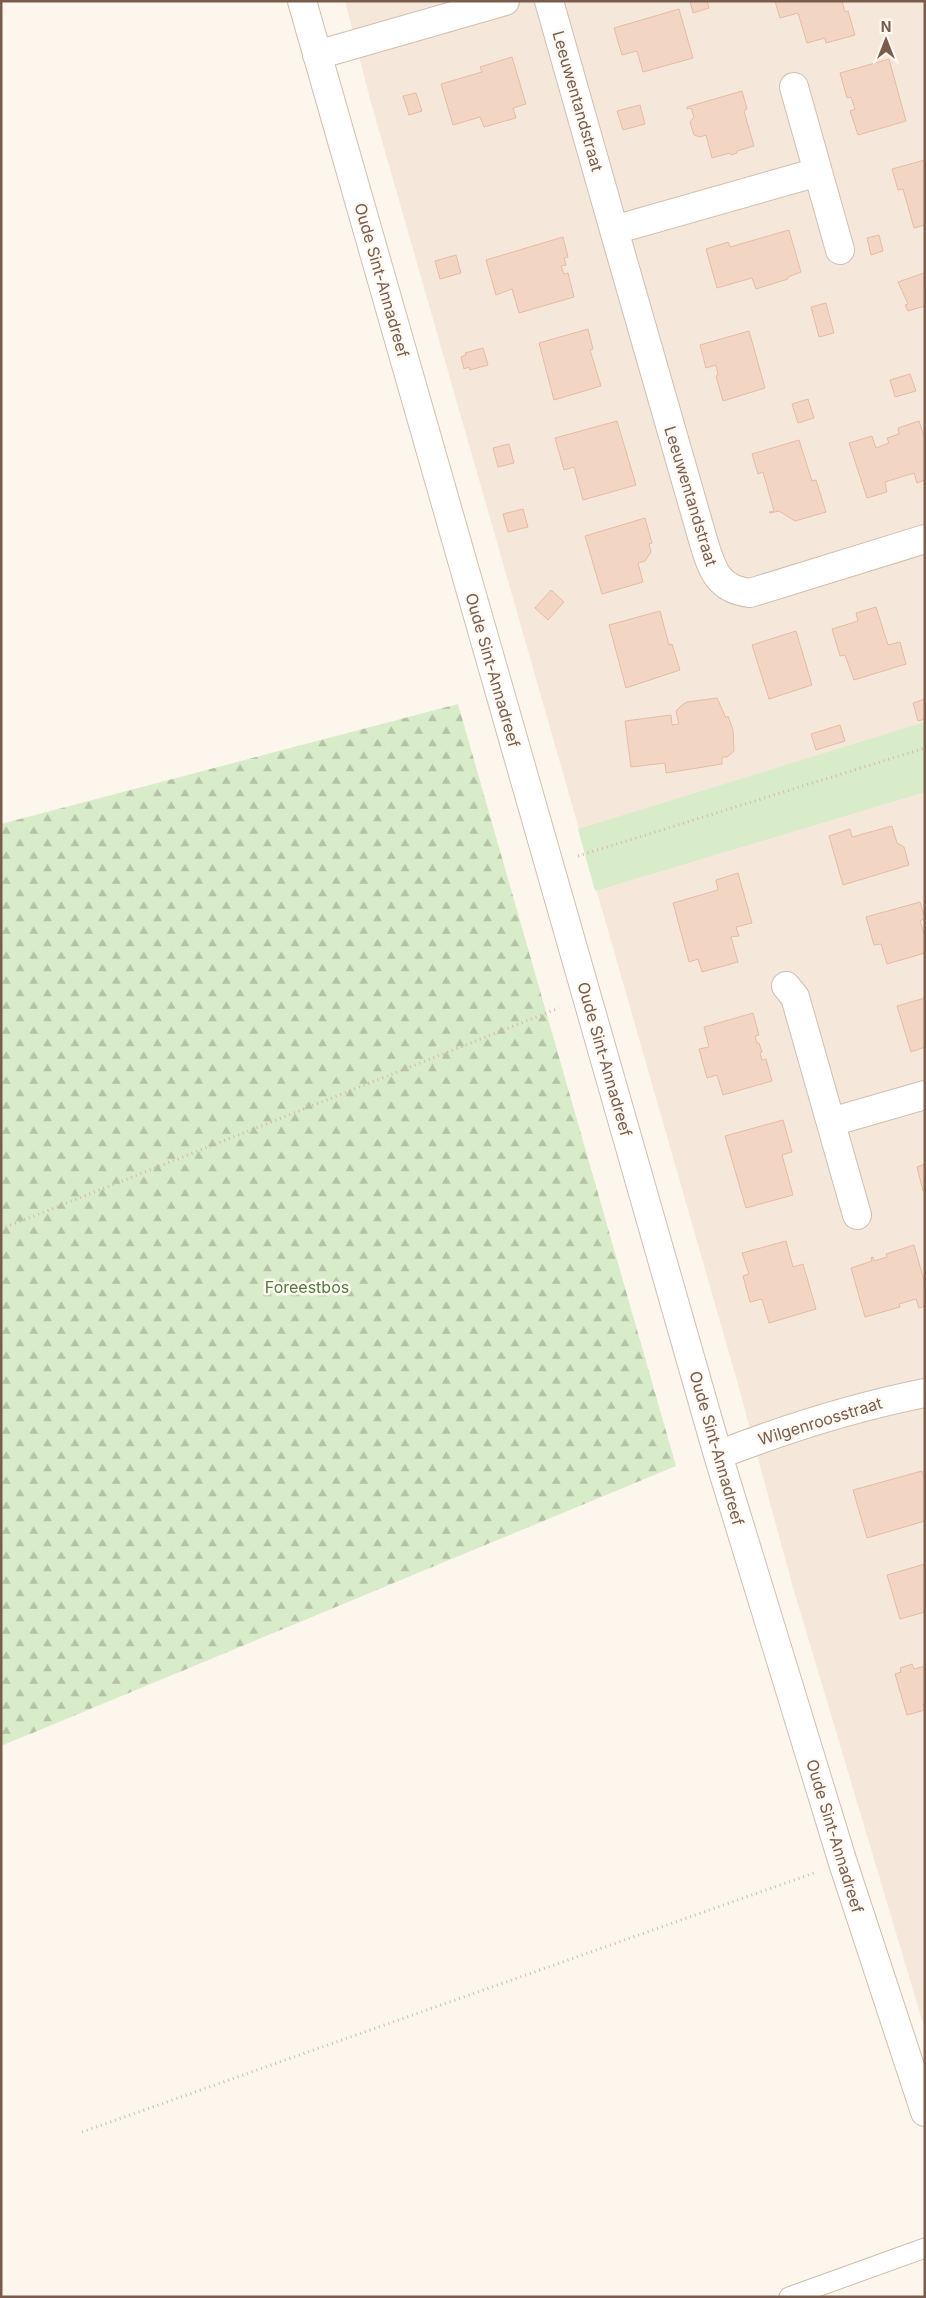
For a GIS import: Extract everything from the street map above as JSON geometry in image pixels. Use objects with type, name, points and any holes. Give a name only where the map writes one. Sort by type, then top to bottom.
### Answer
[{"type":"street","name":"Oude Sint-Annadreef","points":[[302,1],[718,1455],[842,1863],[925,2112]]},
{"type":"street","points":[[317,55],[505,1]]},
{"type":"street","name":"Leeuwentandstraat","points":[[549,1],[710,564],[721,581],[737,592],[750,593],[925,539]]},
{"type":"street","points":[[794,87],[840,250]]},
{"type":"street","points":[[614,230],[818,172]]},
{"type":"street","points":[[786,986],[796,997],[857,1215]]},
{"type":"street","points":[[831,1122],[925,1095]]},
{"type":"street","name":"Wilgenroosstraat","points":[[718,1455],[759,1439],[811,1423],[888,1400],[925,1393]]},
{"type":"lane","points":[[789,2297],[925,2248]]},
{"type":"path","points":[[549,865],[925,748]]},
{"type":"path","points":[[1,1229],[588,996]]},
{"type":"path","points":[[82,2132],[842,1863]]},
{"type":"shaded area","points":[[345,1],[925,1],[925,2030],[792,1584],[737,1381],[370,99]]},
{"type":"green space","name":"Foreestbos","points":[[458,704],[676,1466],[1,1746],[1,824]]},
{"type":"green space","points":[[925,722],[925,792],[595,891],[578,829]]},
{"type":"building","points":[[690,1],[707,1],[709,8],[693,13]]},
{"type":"building","points":[[775,1],[842,1],[845,12],[848,11],[855,35],[826,43],[825,38],[807,43],[798,13],[780,18]]},
{"type":"building","points":[[679,9],[693,58],[643,72],[637,51],[622,55],[614,28]]},
{"type":"building","points":[[512,57],[526,104],[513,108],[516,118],[484,127],[480,117],[453,125],[441,84],[482,72],[480,67]]},
{"type":"building","points":[[889,59],[906,121],[858,135],[850,111],[855,109],[851,97],[847,98],[840,73]]},
{"type":"building","points":[[742,91],[747,109],[744,111],[754,146],[737,151],[737,153],[731,155],[730,153],[712,158],[706,135],[700,137],[694,135],[690,122],[694,117],[691,108],[687,109],[687,107]]},
{"type":"building","points":[[416,93],[422,111],[409,115],[403,96]]},
{"type":"building","points":[[640,105],[645,124],[623,130],[617,111]]},
{"type":"building","points":[[925,160],[925,225],[914,228],[903,189],[898,190],[892,169]]},
{"type":"building","points":[[789,230],[801,272],[788,277],[788,279],[756,289],[752,278],[717,288],[706,249],[728,242],[730,247]]},
{"type":"building","points":[[879,235],[883,251],[871,255],[867,238]]},
{"type":"building","points":[[563,237],[568,257],[564,258],[566,265],[561,266],[564,274],[568,273],[574,297],[519,313],[512,289],[496,295],[486,260]]},
{"type":"building","points":[[456,255],[461,273],[440,279],[435,261]]},
{"type":"building","points":[[924,273],[925,306],[908,311],[905,305],[908,304],[898,282]]},
{"type":"building","points":[[826,303],[834,333],[819,337],[811,307]]},
{"type":"building","points":[[588,329],[593,349],[590,350],[601,386],[554,400],[539,343]]},
{"type":"building","points":[[749,331],[765,388],[723,401],[716,376],[718,375],[716,365],[706,368],[700,345]]},
{"type":"building","points":[[483,348],[488,365],[470,370],[469,367],[464,369],[461,357],[466,355],[465,353]]},
{"type":"building","points":[[910,374],[916,391],[895,397],[890,380]]},
{"type":"building","points":[[808,399],[814,418],[798,423],[792,404]]},
{"type":"building","points":[[617,421],[636,485],[583,500],[574,467],[564,470],[555,438]]},
{"type":"building","points":[[919,421],[925,439],[925,480],[917,483],[914,473],[885,482],[887,492],[867,498],[849,443],[872,436],[876,448],[889,443],[887,438],[899,434],[898,428]]},
{"type":"building","points":[[799,440],[812,481],[816,480],[826,512],[795,521],[779,511],[769,512],[774,511],[763,472],[758,474],[752,454]]},
{"type":"building","points":[[509,444],[514,463],[498,467],[493,448]]},
{"type":"building","points":[[523,509],[528,527],[508,532],[503,514]]},
{"type":"building","points":[[645,518],[652,543],[649,544],[651,552],[645,561],[638,563],[643,582],[602,594],[585,536]]},
{"type":"building","points":[[551,590],[564,602],[548,620],[535,608]]},
{"type":"building","points":[[876,607],[888,645],[900,642],[906,664],[854,680],[845,655],[840,656],[832,629],[858,621],[856,613]]},
{"type":"building","points":[[660,611],[669,645],[672,644],[680,670],[626,688],[609,625]]},
{"type":"building","points":[[796,631],[812,685],[769,699],[752,645]]},
{"type":"building","points":[[717,698],[726,718],[728,716],[733,730],[734,751],[727,757],[722,757],[722,764],[666,773],[665,763],[631,767],[625,721],[671,715],[672,725],[679,724],[676,711],[682,705],[687,702]]},
{"type":"building","points":[[925,699],[925,719],[918,721],[913,703]]},
{"type":"building","points":[[840,725],[845,741],[816,750],[811,734]]},
{"type":"building","points":[[892,826],[897,843],[904,847],[909,865],[843,885],[829,836],[850,829],[852,837]]},
{"type":"building","points":[[738,873],[752,923],[736,927],[739,936],[731,937],[738,962],[702,972],[698,959],[689,962],[673,903],[718,890],[716,880]]},
{"type":"building","points":[[920,902],[925,918],[920,921],[925,936],[925,953],[887,964],[881,944],[874,945],[866,917]]},
{"type":"building","points":[[925,998],[925,1047],[911,1052],[897,1006]]},
{"type":"building","points":[[753,1013],[759,1035],[755,1036],[762,1052],[760,1053],[762,1060],[766,1059],[772,1081],[723,1095],[717,1075],[707,1078],[699,1049],[709,1047],[704,1027]]},
{"type":"building","points":[[783,1120],[792,1152],[782,1155],[793,1195],[746,1208],[725,1136]]},
{"type":"building","points":[[925,1164],[925,1190],[923,1191],[917,1167]]},
{"type":"building","points":[[786,1241],[793,1267],[803,1264],[816,1309],[769,1323],[762,1299],[750,1302],[743,1276],[749,1274],[742,1253]]},
{"type":"building","points":[[914,1245],[925,1284],[925,1306],[919,1308],[916,1299],[899,1304],[900,1307],[865,1317],[851,1268],[872,1261],[871,1258],[873,1257],[874,1261],[887,1257],[886,1254]]},
{"type":"building","points":[[922,1471],[925,1481],[925,1521],[867,1538],[853,1490]]},
{"type":"building","points":[[925,1564],[925,1612],[900,1619],[887,1575]]},
{"type":"building","points":[[912,1664],[914,1669],[925,1666],[925,1704],[923,1704],[925,1710],[907,1715],[895,1674],[901,1672],[900,1668]]}]
